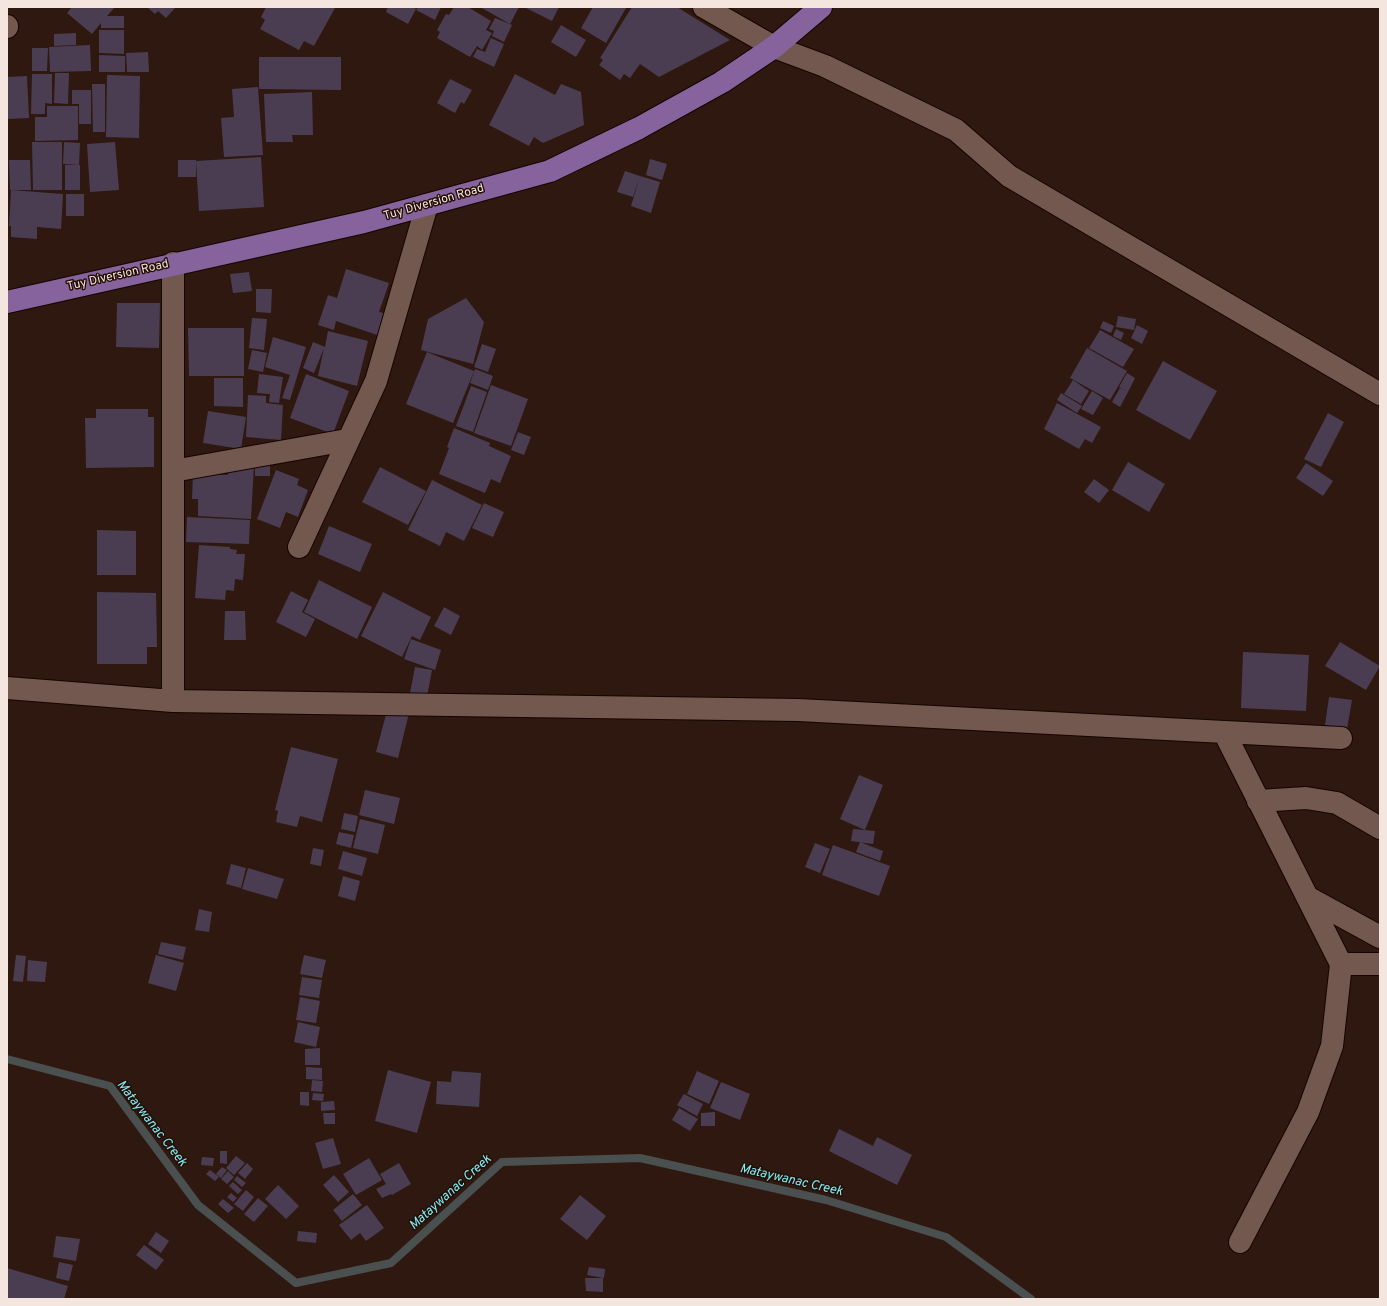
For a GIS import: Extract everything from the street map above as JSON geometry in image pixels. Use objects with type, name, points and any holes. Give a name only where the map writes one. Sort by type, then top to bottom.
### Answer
[{"type":"main road","name":"Tuy Diversion Road","points":[[7,302],[364,222],[550,171],[639,128],[722,82],[774,47],[821,7]]},
{"type":"street","points":[[704,7],[774,47],[824,66],[956,130],[1009,176],[1380,394]]},
{"type":"street","points":[[299,548],[347,440],[376,381],[427,205]]},
{"type":"street","points":[[173,264],[173,701]]},
{"type":"street","points":[[173,471],[347,440]]},
{"type":"street","points":[[7,688],[173,701],[798,710],[1341,738]]},
{"type":"street","points":[[1224,732],[1341,964],[1332,1046],[1310,1105],[1240,1242]]},
{"type":"street","points":[[1258,801],[1306,798],[1337,803],[1380,828]]},
{"type":"street","points":[[1307,897],[1380,937]]},
{"type":"street","points":[[1341,964],[1380,964]]},
{"type":"building","points":[[72,7],[115,7],[107,16],[124,16],[124,28],[101,28],[101,23],[92,34],[67,13]]},
{"type":"building","points":[[147,7],[176,7],[166,18],[158,11],[155,14]]},
{"type":"building","points":[[266,7],[335,8],[314,46],[304,41],[299,50],[260,29],[265,20],[261,17]]},
{"type":"building","points":[[388,7],[413,7],[416,9],[408,24],[386,12]]},
{"type":"building","points":[[418,7],[441,7],[435,20],[416,10]]},
{"type":"building","points":[[454,7],[468,7],[491,21],[486,30],[492,33],[482,50],[477,46],[470,57],[437,38],[440,32],[437,30],[446,14],[449,15]]},
{"type":"building","points":[[480,7],[519,7],[510,24]]},
{"type":"building","points":[[524,7],[559,7],[552,21]]},
{"type":"building","points":[[593,7],[626,8],[606,43],[581,28]]},
{"type":"building","points":[[632,7],[677,7],[730,40],[659,77],[640,64],[630,78],[624,74],[620,80],[599,65],[603,60],[600,58]]},
{"type":"building","points":[[495,18],[512,25],[504,42],[492,36],[494,31],[489,29]]},
{"type":"building","points":[[561,25],[586,40],[576,57],[551,42]]},
{"type":"building","points":[[99,30],[124,30],[124,54],[99,53]]},
{"type":"building","points":[[76,33],[76,45],[54,46],[54,34]]},
{"type":"building","points":[[491,38],[504,44],[494,67],[473,57],[477,49],[485,52]]},
{"type":"building","points":[[90,45],[91,71],[50,72],[49,47]]},
{"type":"building","points":[[32,48],[48,48],[47,71],[32,71]]},
{"type":"building","points":[[148,52],[149,72],[127,72],[126,53]]},
{"type":"building","points":[[99,55],[125,56],[125,72],[99,72]]},
{"type":"building","points":[[259,57],[341,57],[341,90],[259,89]]},
{"type":"building","points":[[55,73],[69,73],[68,104],[54,103]]},
{"type":"building","points":[[32,74],[52,74],[52,104],[45,103],[45,114],[31,114]]},
{"type":"building","points":[[515,74],[555,95],[561,84],[581,92],[584,125],[543,143],[534,137],[529,146],[489,125]]},
{"type":"building","points":[[107,75],[140,76],[139,138],[106,137]]},
{"type":"building","points":[[27,76],[29,118],[7,119],[7,77]]},
{"type":"building","points":[[450,79],[472,90],[464,104],[461,102],[455,113],[437,103]]},
{"type":"building","points":[[92,84],[105,84],[105,132],[93,132]]},
{"type":"building","points":[[258,87],[263,155],[224,157],[221,118],[234,117],[232,89]]},
{"type":"building","points":[[72,90],[91,90],[91,124],[79,124],[79,104],[72,104]]},
{"type":"building","points":[[312,92],[313,135],[292,135],[293,142],[266,142],[264,94]]},
{"type":"building","points":[[47,106],[78,106],[78,140],[35,141],[35,117],[47,117]]},
{"type":"building","points":[[32,142],[62,142],[62,190],[33,190]]},
{"type":"building","points":[[64,142],[80,143],[79,165],[63,164]]},
{"type":"building","points":[[115,142],[119,190],[90,192],[87,144]]},
{"type":"building","points":[[261,157],[264,207],[199,211],[196,161]]},
{"type":"building","points":[[650,159],[667,164],[662,180],[646,175]]},
{"type":"building","points":[[9,160],[30,160],[31,190],[10,190]]},
{"type":"building","points":[[178,160],[196,160],[196,177],[178,177]]},
{"type":"building","points":[[65,165],[80,165],[80,190],[65,190]]},
{"type":"building","points":[[625,171],[640,176],[633,197],[617,192]]},
{"type":"building","points":[[640,176],[660,182],[651,213],[631,206]]},
{"type":"building","points":[[11,190],[63,194],[61,229],[37,227],[37,239],[11,237],[11,226],[9,226]]},
{"type":"building","points":[[66,194],[84,194],[84,216],[66,216]]},
{"type":"building","points":[[346,269],[389,283],[379,312],[387,314],[380,336],[336,321],[334,330],[318,325],[328,295],[337,298]]},
{"type":"building","points":[[249,272],[252,291],[233,293],[230,274]]},
{"type":"building","points":[[256,289],[272,289],[271,313],[256,312]]},
{"type":"building","points":[[466,298],[484,322],[473,364],[421,350],[428,319]]},
{"type":"building","points":[[117,303],[160,303],[159,348],[116,347]]},
{"type":"building","points":[[1118,316],[1136,319],[1134,330],[1116,327]]},
{"type":"building","points":[[252,318],[267,319],[264,350],[249,348]]},
{"type":"building","points":[[1103,321],[1114,326],[1111,333],[1100,328]]},
{"type":"building","points":[[1137,325],[1148,331],[1142,344],[1131,338]]},
{"type":"building","points":[[188,328],[244,328],[244,376],[189,376]]},
{"type":"building","points":[[1116,329],[1124,333],[1121,340],[1113,336]]},
{"type":"building","points":[[1100,330],[1134,349],[1123,367],[1089,348]]},
{"type":"building","points":[[328,331],[368,341],[357,386],[318,376],[324,348],[314,373],[303,368],[313,342],[325,347]]},
{"type":"building","points":[[273,337],[306,347],[290,400],[282,398],[290,375],[265,367]]},
{"type":"building","points":[[482,344],[496,349],[488,372],[474,367]]},
{"type":"building","points":[[1087,348],[1127,371],[1110,400],[1070,378]]},
{"type":"building","points":[[252,350],[267,353],[263,372],[248,369]]},
{"type":"building","points":[[427,352],[474,371],[453,423],[406,404]]},
{"type":"building","points":[[1163,361],[1217,391],[1190,440],[1136,410]]},
{"type":"building","points":[[475,369],[493,376],[488,390],[470,383]]},
{"type":"building","points":[[1127,373],[1135,378],[1128,392],[1119,387]]},
{"type":"building","points":[[259,374],[283,377],[279,403],[269,402],[270,394],[257,393]]},
{"type":"building","points":[[306,374],[349,391],[333,434],[290,418]]},
{"type":"building","points":[[214,378],[243,378],[243,407],[214,406]]},
{"type":"building","points":[[1073,380],[1089,391],[1081,404],[1064,394]]},
{"type":"building","points":[[491,385],[528,399],[511,446],[474,433]]},
{"type":"building","points":[[471,386],[487,392],[473,432],[456,426]]},
{"type":"building","points":[[1120,388],[1128,392],[1120,407],[1112,402]]},
{"type":"building","points":[[1092,391],[1103,398],[1093,415],[1081,409]]},
{"type":"building","points":[[1061,393],[1082,406],[1077,413],[1057,400]]},
{"type":"building","points":[[248,395],[266,396],[266,403],[283,405],[281,440],[246,437]]},
{"type":"building","points":[[1057,403],[1101,427],[1092,443],[1085,439],[1079,449],[1044,429]]},
{"type":"building","points":[[96,409],[148,409],[148,417],[154,417],[154,467],[86,468],[85,418],[96,418]]},
{"type":"building","points":[[208,411],[246,417],[241,449],[203,443]]},
{"type":"building","points":[[1328,413],[1344,422],[1321,467],[1304,459]]},
{"type":"building","points":[[454,428],[490,443],[489,446],[511,456],[500,483],[491,479],[485,493],[439,474],[449,448],[447,447]]},
{"type":"building","points":[[518,432],[531,437],[524,455],[511,450]]},
{"type":"building","points":[[255,458],[270,458],[270,476],[255,476]]},
{"type":"building","points":[[1128,462],[1165,484],[1149,512],[1112,490]]},
{"type":"building","points":[[1306,463],[1333,481],[1323,496],[1296,478]]},
{"type":"building","points":[[229,464],[254,465],[251,519],[198,516],[198,499],[192,499],[193,473],[228,475]]},
{"type":"building","points":[[380,467],[426,491],[408,525],[362,502]]},
{"type":"building","points":[[276,470],[299,479],[297,485],[308,490],[298,517],[286,512],[280,528],[257,519]]},
{"type":"building","points":[[1094,479],[1109,490],[1099,503],[1084,492]]},
{"type":"building","points":[[432,480],[482,505],[464,541],[446,532],[440,546],[408,530]]},
{"type":"building","points":[[484,503],[504,512],[493,537],[472,528]]},
{"type":"building","points":[[187,517],[250,520],[249,544],[186,542]]},
{"type":"building","points":[[329,526],[372,544],[360,572],[318,554]]},
{"type":"building","points":[[97,530],[136,531],[136,575],[97,575]]},
{"type":"building","points":[[199,545],[230,547],[230,549],[237,550],[236,554],[245,554],[243,580],[235,579],[234,591],[226,590],[225,600],[195,598]]},
{"type":"building","points":[[319,580],[372,607],[357,639],[304,612]]},
{"type":"building","points":[[291,591],[308,600],[302,612],[315,619],[306,637],[276,622]]},
{"type":"building","points":[[97,592],[156,593],[157,647],[147,647],[147,664],[97,664]]},
{"type":"building","points":[[383,592],[431,617],[420,640],[412,636],[402,657],[361,636]]},
{"type":"building","points":[[444,607],[460,616],[451,635],[434,626]]},
{"type":"building","points":[[225,611],[245,611],[246,640],[224,640]]},
{"type":"building","points":[[411,639],[441,650],[435,670],[404,659]]},
{"type":"building","points":[[1340,642],[1380,666],[1366,690],[1325,666]]},
{"type":"building","points":[[1243,652],[1309,655],[1306,711],[1241,708]]},
{"type":"building","points":[[415,667],[432,670],[427,697],[410,693]]},
{"type":"building","points":[[1329,697],[1352,700],[1347,729],[1325,725]]},
{"type":"building","points":[[388,707],[409,713],[398,758],[376,752]]},
{"type":"building","points":[[291,747],[338,759],[322,822],[300,816],[297,827],[276,822],[278,811],[275,810]]},
{"type":"building","points":[[859,775],[883,785],[865,830],[840,819]]},
{"type":"building","points":[[365,790],[400,798],[394,824],[359,815]]},
{"type":"building","points":[[344,813],[358,816],[355,832],[341,829]]},
{"type":"building","points":[[360,819],[385,825],[378,854],[353,848]]},
{"type":"building","points":[[853,829],[875,831],[873,844],[851,841]]},
{"type":"building","points":[[339,832],[354,835],[351,848],[336,844]]},
{"type":"building","points":[[860,842],[883,851],[880,861],[856,852]]},
{"type":"building","points":[[815,843],[830,849],[820,873],[805,867]]},
{"type":"building","points":[[833,845],[890,866],[879,896],[822,875]]},
{"type":"building","points":[[313,848],[324,850],[321,866],[310,864]]},
{"type":"building","points":[[343,851],[367,858],[362,876],[338,869]]},
{"type":"building","points":[[231,864],[246,868],[241,888],[226,884]]},
{"type":"building","points":[[248,868],[284,879],[277,899],[242,889]]},
{"type":"building","points":[[343,876],[360,881],[355,901],[338,896]]},
{"type":"building","points":[[199,909],[212,912],[209,932],[195,930]]},
{"type":"building","points":[[161,942],[186,947],[183,960],[158,954]]},
{"type":"building","points":[[16,955],[26,956],[23,982],[13,981]]},
{"type":"building","points":[[156,955],[184,963],[176,991],[148,983]]},
{"type":"building","points":[[304,955],[326,960],[322,978],[300,974]]},
{"type":"building","points":[[28,960],[47,962],[45,982],[27,981]]},
{"type":"building","points":[[302,977],[322,980],[319,998],[299,995]]},
{"type":"building","points":[[300,997],[320,1001],[316,1023],[296,1020]]},
{"type":"building","points":[[298,1022],[320,1027],[316,1047],[294,1042]]},
{"type":"building","points":[[320,1048],[320,1065],[305,1065],[305,1049]]},
{"type":"building","points":[[306,1067],[322,1068],[322,1080],[306,1079]]},
{"type":"building","points":[[388,1070],[431,1082],[417,1133],[375,1121]]},
{"type":"building","points":[[452,1071],[481,1073],[479,1107],[436,1104],[437,1081],[451,1082]]},
{"type":"building","points":[[697,1071],[719,1081],[709,1104],[687,1094]]},
{"type":"building","points":[[312,1080],[323,1081],[322,1092],[311,1091]]},
{"type":"building","points":[[721,1082],[750,1094],[740,1120],[710,1108]]},
{"type":"building","points":[[300,1092],[309,1092],[309,1106],[300,1105]]},
{"type":"building","points":[[313,1093],[324,1094],[323,1101],[312,1100]]},
{"type":"building","points":[[684,1094],[703,1104],[697,1116],[677,1105]]},
{"type":"building","points":[[334,1101],[335,1110],[321,1111],[321,1102]]},
{"type":"building","points":[[679,1108],[698,1119],[690,1131],[672,1120]]},
{"type":"building","points":[[715,1112],[715,1126],[701,1126],[701,1113]]},
{"type":"building","points":[[323,1113],[335,1113],[335,1124],[324,1124]]},
{"type":"building","points":[[839,1129],[873,1146],[877,1137],[912,1155],[897,1185],[829,1151]]},
{"type":"building","points":[[333,1138],[341,1164],[323,1169],[315,1143]]},
{"type":"building","points":[[220,1151],[227,1151],[227,1164],[220,1163]]},
{"type":"building","points":[[236,1156],[245,1163],[234,1175],[226,1168]]},
{"type":"building","points":[[202,1157],[214,1158],[213,1166],[201,1165]]},
{"type":"building","points":[[369,1158],[382,1180],[356,1195],[343,1174]]},
{"type":"building","points":[[247,1163],[253,1169],[245,1179],[238,1173]]},
{"type":"building","points":[[399,1163],[411,1184],[392,1195],[391,1194],[382,1198],[376,1189],[386,1184],[380,1174]]},
{"type":"building","points":[[222,1167],[227,1170],[221,1178],[216,1174]]},
{"type":"building","points":[[210,1170],[219,1177],[215,1181],[206,1174]]},
{"type":"building","points":[[228,1171],[234,1177],[227,1184],[221,1179]]},
{"type":"building","points":[[334,1175],[349,1192],[338,1202],[323,1185]]},
{"type":"building","points":[[237,1176],[246,1183],[242,1187],[234,1180]]},
{"type":"building","points":[[233,1182],[242,1190],[238,1194],[229,1186]]},
{"type":"building","points":[[278,1185],[299,1206],[286,1219],[265,1199]]},
{"type":"building","points":[[246,1190],[254,1197],[243,1211],[234,1204]]},
{"type":"building","points":[[231,1193],[237,1198],[233,1202],[227,1197]]},
{"type":"building","points":[[353,1194],[362,1205],[342,1221],[333,1210]]},
{"type":"building","points":[[580,1195],[606,1216],[587,1240],[560,1219]]},
{"type":"building","points":[[258,1198],[268,1206],[254,1222],[244,1214]]},
{"type":"building","points":[[223,1199],[234,1208],[228,1213],[218,1204]]},
{"type":"building","points":[[367,1205],[384,1228],[366,1241],[360,1233],[351,1240],[339,1225]]},
{"type":"building","points":[[298,1231],[317,1233],[316,1243],[297,1241]]},
{"type":"building","points":[[156,1232],[169,1241],[161,1253],[148,1244]]},
{"type":"building","points":[[56,1236],[80,1239],[76,1261],[53,1257]]},
{"type":"building","points":[[144,1245],[164,1260],[156,1270],[136,1255]]},
{"type":"building","points":[[59,1262],[73,1265],[69,1281],[56,1278]]},
{"type":"building","points":[[589,1267],[605,1269],[604,1278],[587,1275]]},
{"type":"building","points":[[7,1268],[68,1286],[64,1299],[7,1299]]},
{"type":"building","points":[[585,1278],[603,1278],[603,1292],[586,1291]]},
{"type":"waterway","name":"Mataywanac Creek","points":[[7,1059],[110,1086],[198,1205],[296,1283],[391,1263],[502,1162],[640,1158],[826,1200],[946,1237],[1031,1299]]}]
